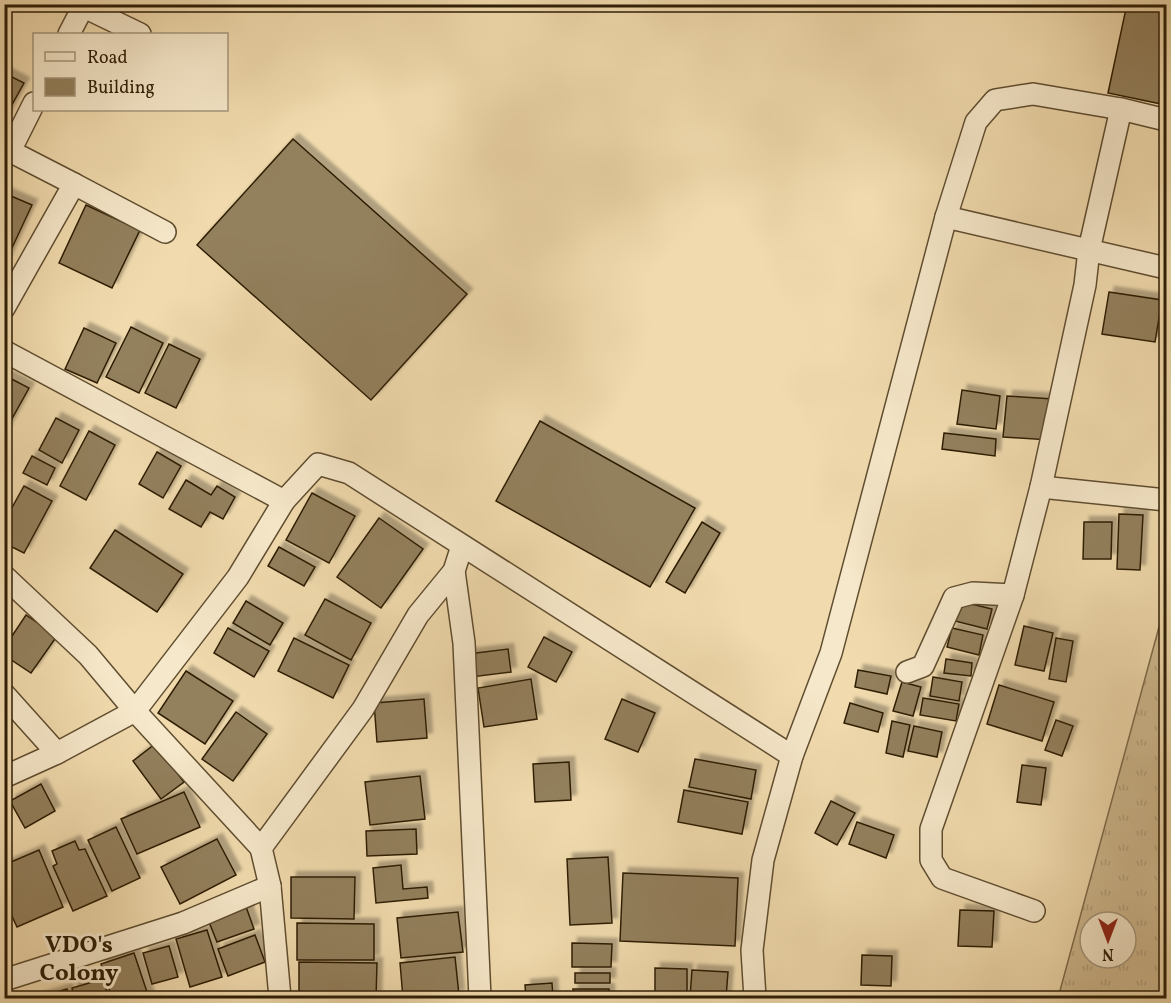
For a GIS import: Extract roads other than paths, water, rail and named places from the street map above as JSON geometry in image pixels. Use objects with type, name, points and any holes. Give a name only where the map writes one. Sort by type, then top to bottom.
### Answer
[{"type":"street","points":[[69,33],[81,6],[138,33]]},
{"type":"street","points":[[754,999],[752,951],[763,860],[792,756],[831,653],[946,217],[976,122],[995,100],[1033,94],[1121,109],[1167,120]]},
{"type":"street","points":[[33,105],[7,150],[165,232]]},
{"type":"street","points":[[1034,911],[942,878],[931,860],[931,829],[1013,595],[1041,487],[1085,285],[1089,250],[1121,109]]},
{"type":"street","points":[[4,308],[74,184]]},
{"type":"street","points":[[946,217],[1167,268]]},
{"type":"street","points":[[4,351],[284,501]]},
{"type":"street","points":[[4,777],[57,753],[135,711],[237,577],[284,501],[318,464],[349,473],[792,756]]},
{"type":"street","points":[[1041,487],[1167,500]]},
{"type":"street","points":[[261,848],[363,709],[418,615],[454,571],[462,546]]},
{"type":"street","points":[[454,571],[464,644],[480,999]]},
{"type":"street","points":[[4,576],[88,655],[135,711],[261,848],[270,886],[280,999]]},
{"type":"street","points":[[907,672],[923,666],[954,598],[973,593],[1013,595]]},
{"type":"street","points":[[4,694],[57,753]]},
{"type":"street","points":[[4,980],[183,923],[270,886]]},
{"type":"district","name":"VDO's Colony","points":[[79,958]]}]
